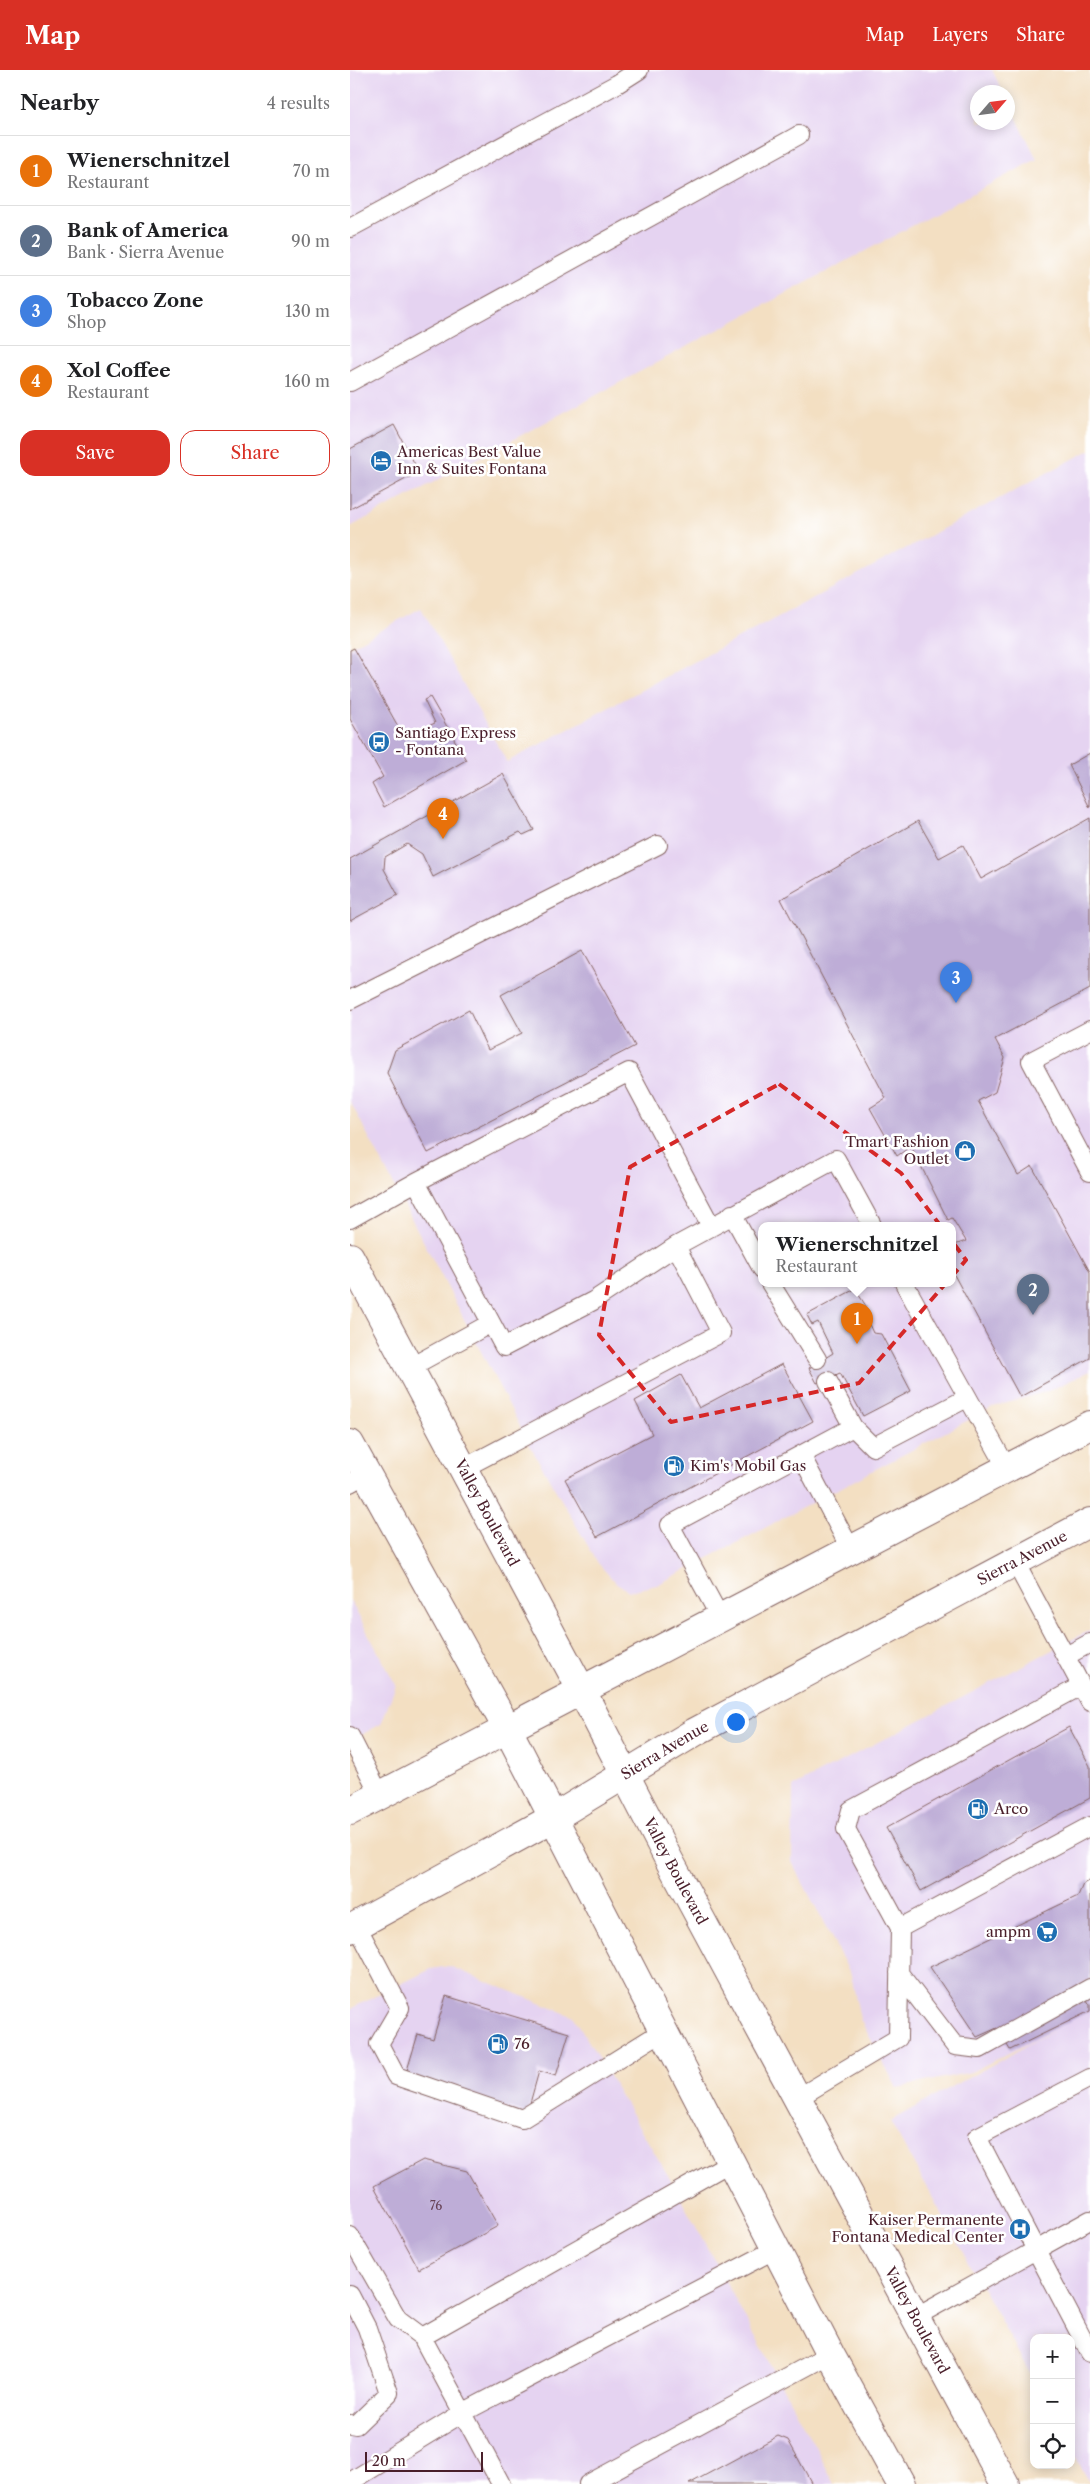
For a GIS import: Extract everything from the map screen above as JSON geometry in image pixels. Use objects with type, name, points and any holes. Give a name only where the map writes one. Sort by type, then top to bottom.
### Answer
[{"type":"main road","name":"Valley Boulevard","points":[[350,1257],[582,1691],[623,1774],[1005,2484]]},
{"type":"main road","points":[[350,1811],[1090,1425]]},
{"type":"main road","points":[[350,1444],[358,1478],[507,1728],[830,2354],[901,2484]]},
{"type":"main road","name":"Sierra Avenue","points":[[353,1928],[553,1818],[695,1732],[1090,1522]]},
{"type":"lane","points":[[350,228],[617,84],[639,70]]},
{"type":"lane","points":[[350,382],[799,135]]},
{"type":"lane","points":[[350,1000],[658,845]]},
{"type":"lane","points":[[1090,1030],[1031,1061],[1090,1172]]},
{"type":"lane","points":[[350,1219],[416,1182],[629,1072],[711,1226]]},
{"type":"lane","points":[[416,1182],[504,1347],[593,1301],[676,1246],[836,1159],[870,1222]]},
{"type":"lane","points":[[732,1214],[758,1262]]},
{"type":"lane","points":[[462,1469],[721,1333],[676,1246]]},
{"type":"lane","points":[[772,1287],[817,1359]]},
{"type":"lane","points":[[906,1287],[1007,1468]]},
{"type":"lane","points":[[409,1368],[491,1322]]},
{"type":"lane","points":[[828,1381],[853,1427],[873,1447],[967,1398]]},
{"type":"lane","points":[[721,1619],[670,1525],[853,1427]]},
{"type":"lane","points":[[801,1455],[851,1550]]},
{"type":"lane","points":[[1015,1562],[1090,1702]]},
{"type":"lane","points":[[1066,1656],[1090,1643]]},
{"type":"lane","points":[[796,2098],[898,2038],[900,1928],[846,1829],[852,1810],[1082,1686]]},
{"type":"lane","points":[[350,1736],[380,1794]]},
{"type":"lane","points":[[900,1928],[1090,1826]]},
{"type":"lane","points":[[353,1928],[400,2008],[379,2044],[396,2076],[522,2119],[663,2031]]},
{"type":"lane","points":[[899,1973],[955,2046],[980,2049],[1090,1988]]},
{"type":"lane","points":[[1088,2346],[977,2138],[1090,2078]]},
{"type":"lane","points":[[422,2337],[731,2162]]},
{"type":"lane","points":[[914,2317],[1090,2220]]},
{"type":"lane","points":[[350,2236],[398,2320],[422,2337],[501,2484]]},
{"type":"lane","points":[[350,2482],[464,2412],[776,2249]]},
{"type":"lane","points":[[350,2295],[367,2328],[389,2393],[356,2425],[350,2424]]},
{"type":"lane","points":[[588,2484],[830,2354]]},
{"type":"highlighted area","points":[[779,1084],[901,1173],[966,1260],[859,1383],[671,1422],[599,1335],[630,1167]]},
{"type":"shaded area","points":[[350,70],[992,70],[1000,85],[970,85],[970,130],[1015,130],[1015,115],[1037,159],[350,527]]},
{"type":"shaded area","points":[[1090,450],[1090,1371],[1048,1391],[993,1407],[657,1585],[629,1591],[615,1582],[598,1563],[533,1451],[350,1101],[350,647],[421,608],[507,762]]},
{"type":"shaded area","points":[[350,1600],[396,1685],[381,1724],[350,1741]]},
{"type":"shaded area","points":[[1090,1630],[1090,2483],[1075,2456],[1075,2334],[1030,2334],[1030,2374],[890,2121],[1055,2030],[971,2072],[897,2088],[860,2019],[851,1975],[792,1862],[793,1787]]},
{"type":"shaded area","points":[[449,1966],[574,2017],[669,2177],[835,2484],[350,2484],[350,2009],[431,1969]]},
{"type":"building","name":"Americas Best Value Inn & Suites Fontana","points":[[394,425],[419,472],[350,509],[350,449]]},
{"type":"building","points":[[354,648],[404,737],[435,723],[424,700],[430,697],[466,760],[384,807],[372,784],[383,777],[350,719],[350,650]]},
{"type":"building","points":[[1090,753],[1090,808],[1069,765]]},
{"type":"building","points":[[503,774],[534,830],[523,835],[520,832],[433,877],[422,854],[407,844],[385,857],[384,869],[398,895],[350,921],[350,859]]},
{"type":"building","points":[[1090,818],[1090,989],[995,1039],[1005,1058],[995,1092],[978,1101],[1018,1175],[1032,1166],[1090,1272],[1090,1358],[1020,1397],[956,1278],[956,1245],[966,1241],[956,1222],[952,1218],[948,1220],[911,1146],[897,1156],[870,1108],[886,1098],[781,899],[918,821],[939,858],[963,845],[981,879]]},
{"type":"building","points":[[582,951],[635,1046],[428,1153],[387,1073],[395,1050],[469,1010],[488,1050],[522,1033],[501,995]]},
{"type":"building","points":[[855,1289],[866,1306],[863,1311],[873,1333],[881,1334],[911,1391],[863,1416],[840,1373],[817,1383],[809,1368],[833,1353],[818,1322],[812,1325],[807,1315]]},
{"type":"building","points":[[782,1364],[813,1421],[597,1537],[565,1479],[652,1434],[635,1401],[681,1375],[699,1408]]},
{"type":"building","points":[[1069,1727],[1090,1766],[1090,1798],[921,1891],[886,1828]]},
{"type":"building","name":"ampm","points":[[1090,1880],[1090,1979],[1078,1985],[1090,2005],[1090,2011],[1010,2050],[997,2028],[977,2037],[930,1967],[1078,1896],[1083,1884]]},
{"type":"building","points":[[446,1996],[569,2033],[556,2076],[539,2071],[527,2114],[405,2077],[418,2034],[433,2039]]},
{"type":"building","points":[[423,2160],[467,2171],[498,2226],[419,2269],[374,2186]]},
{"type":"building","points":[[778,2436],[788,2440],[812,2484],[689,2484]]},
{"type":"place","name":"Americas Best Value Inn & Suites Fontana","points":[[381,461]]},
{"type":"place","name":"Santiago Express - Fontana","points":[[379,742]]},
{"type":"place","name":"Xol Coffee","points":[[443,839]]},
{"type":"place","name":"Tobacco Zone","points":[[956,1003]]},
{"type":"place","name":"Tmart Fashion Outlet","points":[[965,1151]]},
{"type":"place","name":"Bank of America","points":[[1033,1315]]},
{"type":"place","name":"Wienerschnitzel","points":[[857,1344]]},
{"type":"place","name":"Kim's Mobil Gas","points":[[674,1466]]},
{"type":"place","name":"Arco","points":[[978,1809]]},
{"type":"place","name":"ampm","points":[[1047,1932]]},
{"type":"place","name":"76","points":[[498,2044]]},
{"type":"place","name":"Kaiser Permanente Fontana Medical Center","points":[[1020,2229]]}]
